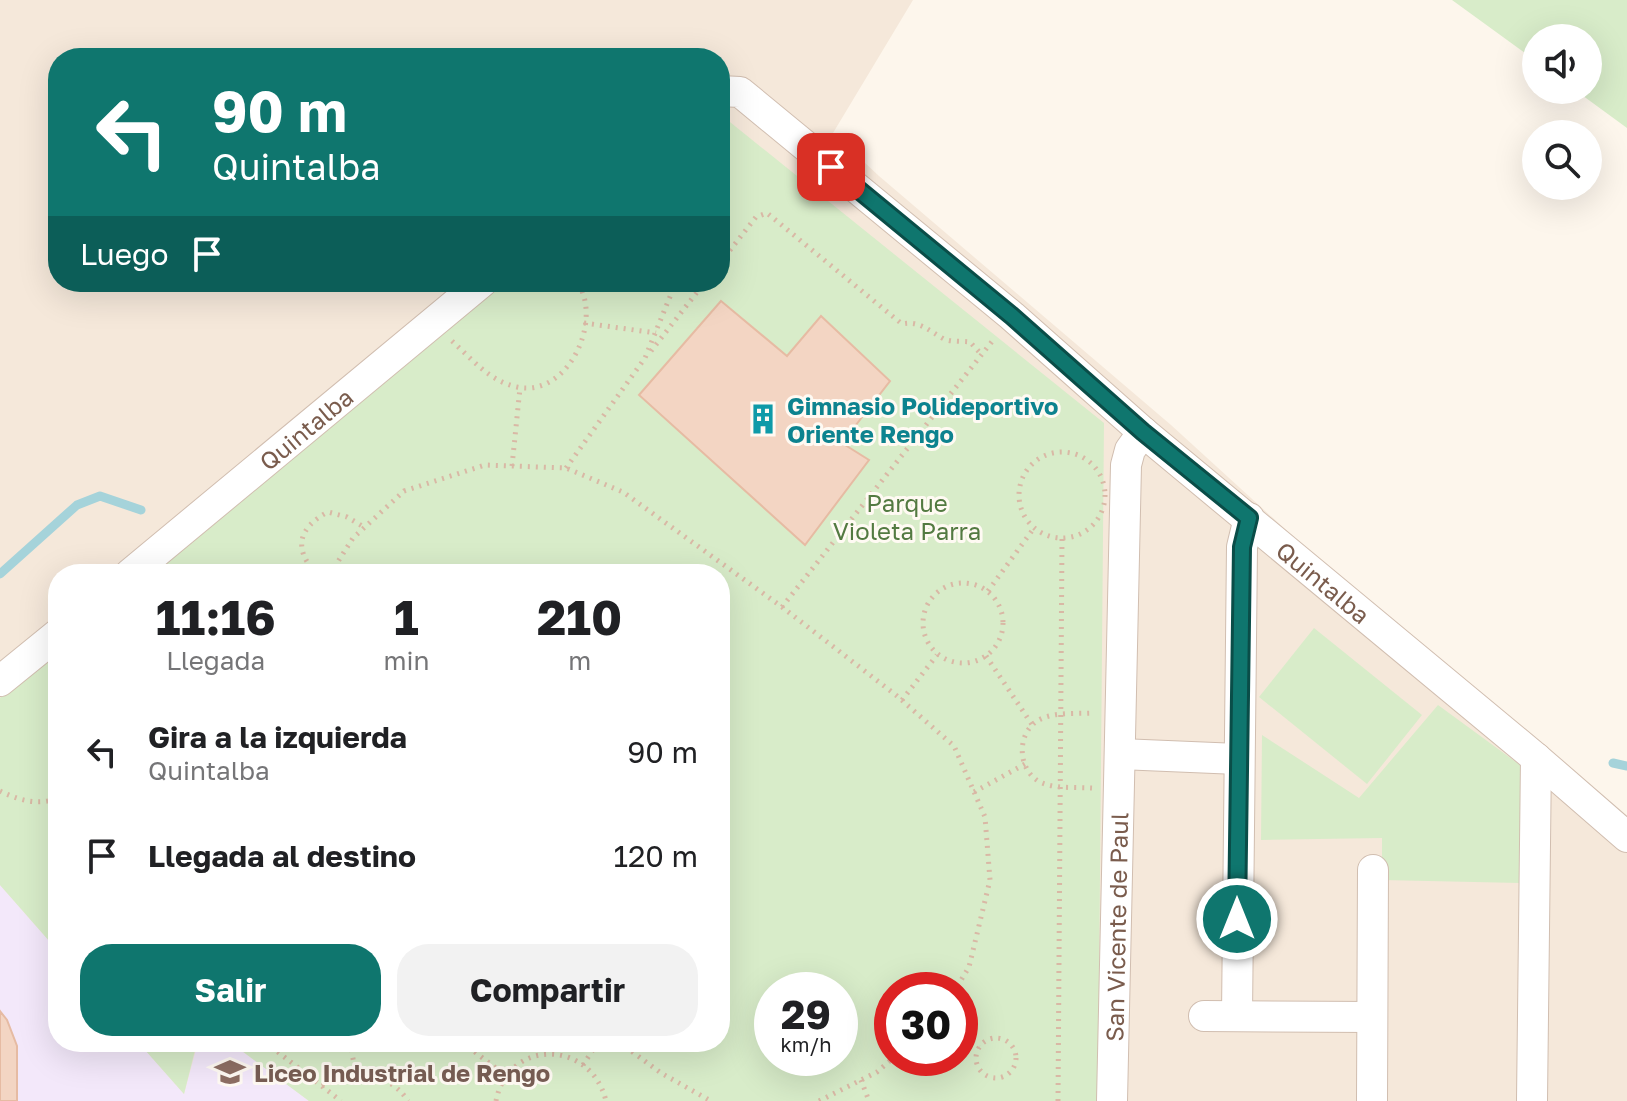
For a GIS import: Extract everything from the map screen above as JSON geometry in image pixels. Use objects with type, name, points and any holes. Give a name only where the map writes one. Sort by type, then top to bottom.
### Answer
[{"type":"street","name":"Quintalba","points":[[730,92],[740,92],[1012,316],[1143,432],[1627,837]]},
{"type":"street","name":"Quintalba","points":[[142,564],[470,292]]},
{"type":"street","name":"San Vicente de Paul","points":[[1112,1101],[1126,465],[1130,450],[1143,432]]},
{"type":"street","points":[[1237,1015],[1242,547],[1249,518]]},
{"type":"street","points":[[0,681],[48,642]]},
{"type":"street","points":[[1120,754],[1238,759]]},
{"type":"street","points":[[1532,1101],[1536,758]]},
{"type":"street","points":[[1372,1101],[1373,870]]},
{"type":"street","points":[[1204,1016],[1372,1017]]},
{"type":"path","points":[[730,250],[756,217],[767,213],[902,324],[910,322],[927,327],[947,341],[970,342],[982,355]]},
{"type":"path","points":[[434,323],[477,366],[492,376],[520,388],[540,386],[561,375],[574,361],[586,309],[580,292]]},
{"type":"path","points":[[645,358],[672,292]]},
{"type":"path","points":[[566,468],[697,292]]},
{"type":"path","points":[[782,607],[1012,316]]},
{"type":"path","points":[[584,323],[656,333]]},
{"type":"path","points":[[512,466],[520,388]]},
{"type":"path","points":[[1064,452],[1090,462],[1099,473],[1104,488],[1104,503],[1099,517],[1089,528],[1062,538],[1034,528],[1020,506],[1019,492],[1029,468],[1039,459],[1051,453],[1064,452]]},
{"type":"path","points":[[336,564],[353,538],[404,491],[485,465],[566,468],[623,492],[723,564]]},
{"type":"path","points":[[311,564],[303,551],[301,536],[312,520],[328,512],[347,517],[364,527]]},
{"type":"path","points":[[988,591],[1034,528]]},
{"type":"path","points":[[1058,1101],[1062,538]]},
{"type":"path","points":[[730,569],[902,700],[954,746],[985,817],[990,880],[966,972]]},
{"type":"path","points":[[962,583],[988,591],[998,602],[1003,615],[999,642],[986,656],[971,663],[959,664],[937,655],[923,631],[923,617],[936,593],[948,585],[962,583]]},
{"type":"path","points":[[902,700],[937,655]]},
{"type":"path","points":[[986,656],[1033,726]]},
{"type":"path","points":[[1096,788],[1040,783],[1027,770],[1022,753],[1024,736],[1040,719],[1060,714],[1098,713]]},
{"type":"path","points":[[974,792],[1025,764]]},
{"type":"path","points":[[0,791],[21,801],[48,801]]},
{"type":"path","points":[[995,1037],[1008,1041],[1017,1058],[1012,1071],[1001,1078],[987,1077],[976,1061],[979,1047],[995,1037]]},
{"type":"path","points":[[278,1052],[341,1101]]},
{"type":"path","points":[[352,1052],[356,1075]]},
{"type":"path","points":[[475,1052],[506,1076]]},
{"type":"path","points":[[583,1065],[591,1052]]},
{"type":"path","points":[[633,1052],[661,1073],[711,1101]]},
{"type":"path","points":[[496,1101],[506,1076],[520,1063],[538,1055],[557,1054],[576,1059],[592,1071],[606,1101]]},
{"type":"path","points":[[819,1101],[874,1074]]},
{"type":"path","points":[[322,1086],[335,1079],[356,1075],[380,1077],[402,1091],[408,1101]]},
{"type":"path","points":[[861,1080],[869,1101]]},
{"type":"shaded area","points":[[0,0],[913,0],[833,133],[879,176],[1171,425],[1536,758],[1627,825],[1627,1101],[0,1101]]},
{"type":"shaded area","points":[[0,885],[48,940],[48,1052],[147,1052],[184,1094],[195,1052],[243,1052],[309,1101],[0,1101]]},
{"type":"green space","points":[[1452,0],[1627,0],[1627,128],[1594,104],[1602,104],[1602,24],[1522,24],[1522,51]]},
{"type":"green space","name":"Parque Violeta Parra","points":[[730,122],[1104,423],[1098,1101],[309,1101],[243,1052],[730,1052],[730,564],[157,564],[473,292],[730,292]]},
{"type":"green space","points":[[1314,628],[1422,715],[1367,784],[1259,697]]},
{"type":"green space","points":[[48,657],[48,940],[0,885],[0,698]]},
{"type":"green space","points":[[1438,705],[1520,765],[1520,883],[1382,880],[1382,838],[1261,840],[1262,735],[1359,798]]},
{"type":"green space","points":[[147,1052],[194,1052],[184,1094]]},
{"type":"building","name":"Gimnasio Polideportivo Oriente Rengo","points":[[721,301],[787,356],[821,316],[890,381],[842,443],[869,460],[805,545],[639,395]]},
{"type":"building","points":[[0,1011],[17,1046],[17,1101],[0,1101]]},
{"type":"waterway","points":[[0,574],[77,505],[100,496],[141,510]]},
{"type":"waterway","points":[[1613,763],[1627,766]]},
{"type":"place","name":"Gimnasio Polideportivo Oriente Rengo","points":[[763,419]]},
{"type":"place","name":"Liceo Industrial de Rengo","points":[[230,1072]]},
{"type":"route","points":[[831,167],[1249,518],[1242,547],[1237,919]]}]
